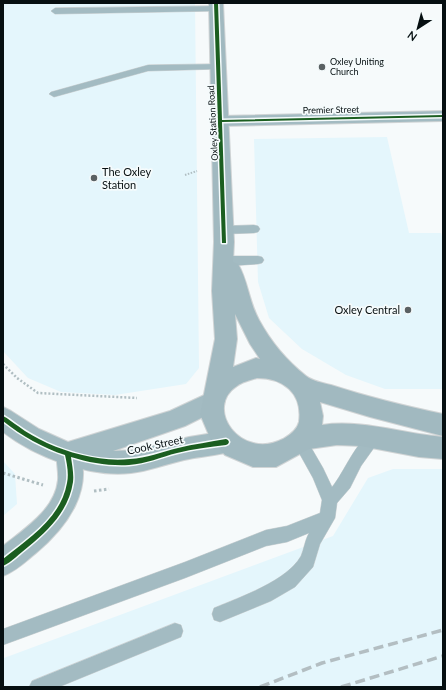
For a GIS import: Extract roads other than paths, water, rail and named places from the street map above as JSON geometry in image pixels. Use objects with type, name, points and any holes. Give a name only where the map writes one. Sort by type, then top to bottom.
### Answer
[{"type":"main road","name":"Oxley Station Road","points":[[216,6],[226,245],[222,291],[226,339],[216,394]]},
{"type":"main road","name":"Oxley Station Road","points":[[226,245],[236,292],[247,320],[263,348],[293,379]]},
{"type":"main road","points":[[443,425],[398,416],[357,404],[293,379],[272,369],[256,368],[241,371],[228,378],[216,394],[212,415],[216,429],[226,442],[240,451],[257,456],[275,456],[290,450],[302,441],[322,434],[348,434],[426,448],[443,448]]},
{"type":"main road","points":[[293,379],[308,396],[312,411],[310,426],[302,441]]},
{"type":"street","name":"Premier Street","points":[[220,121],[443,116]]},
{"type":"street","name":"Cook Street","points":[[68,454],[177,419],[216,394]]},
{"type":"street","name":"Cook Street","points":[[3,418],[42,443],[68,454],[99,461],[129,462],[184,449],[226,442]]},
{"type":"street","points":[[3,563],[39,533],[62,509],[70,481],[68,454]]},
{"type":"lane","points":[[55,11],[216,6]]},
{"type":"lane","points":[[54,94],[148,68],[218,67]]},
{"type":"lane","points":[[226,245],[254,229]]},
{"type":"lane","points":[[226,245],[258,260]]},
{"type":"lane","points":[[220,614],[265,595],[289,581],[307,561],[313,541],[327,518],[330,500],[345,483],[356,461],[374,438]]},
{"type":"lane","points":[[302,441],[330,500]]},
{"type":"lane","points":[[3,637],[185,570],[266,538],[287,534],[327,518]]},
{"type":"lane","points":[[38,687],[175,631]]},
{"type":"railway","points":[[260,687],[322,663],[443,630]]},
{"type":"railway","points":[[341,687],[443,656]]},
{"type":"place","name":"Oxley Uniting Church","points":[[322,67]]},
{"type":"place","name":"The Oxley Station","points":[[94,178]]},
{"type":"place","name":"Oxley Central","points":[[408,310]]}]
